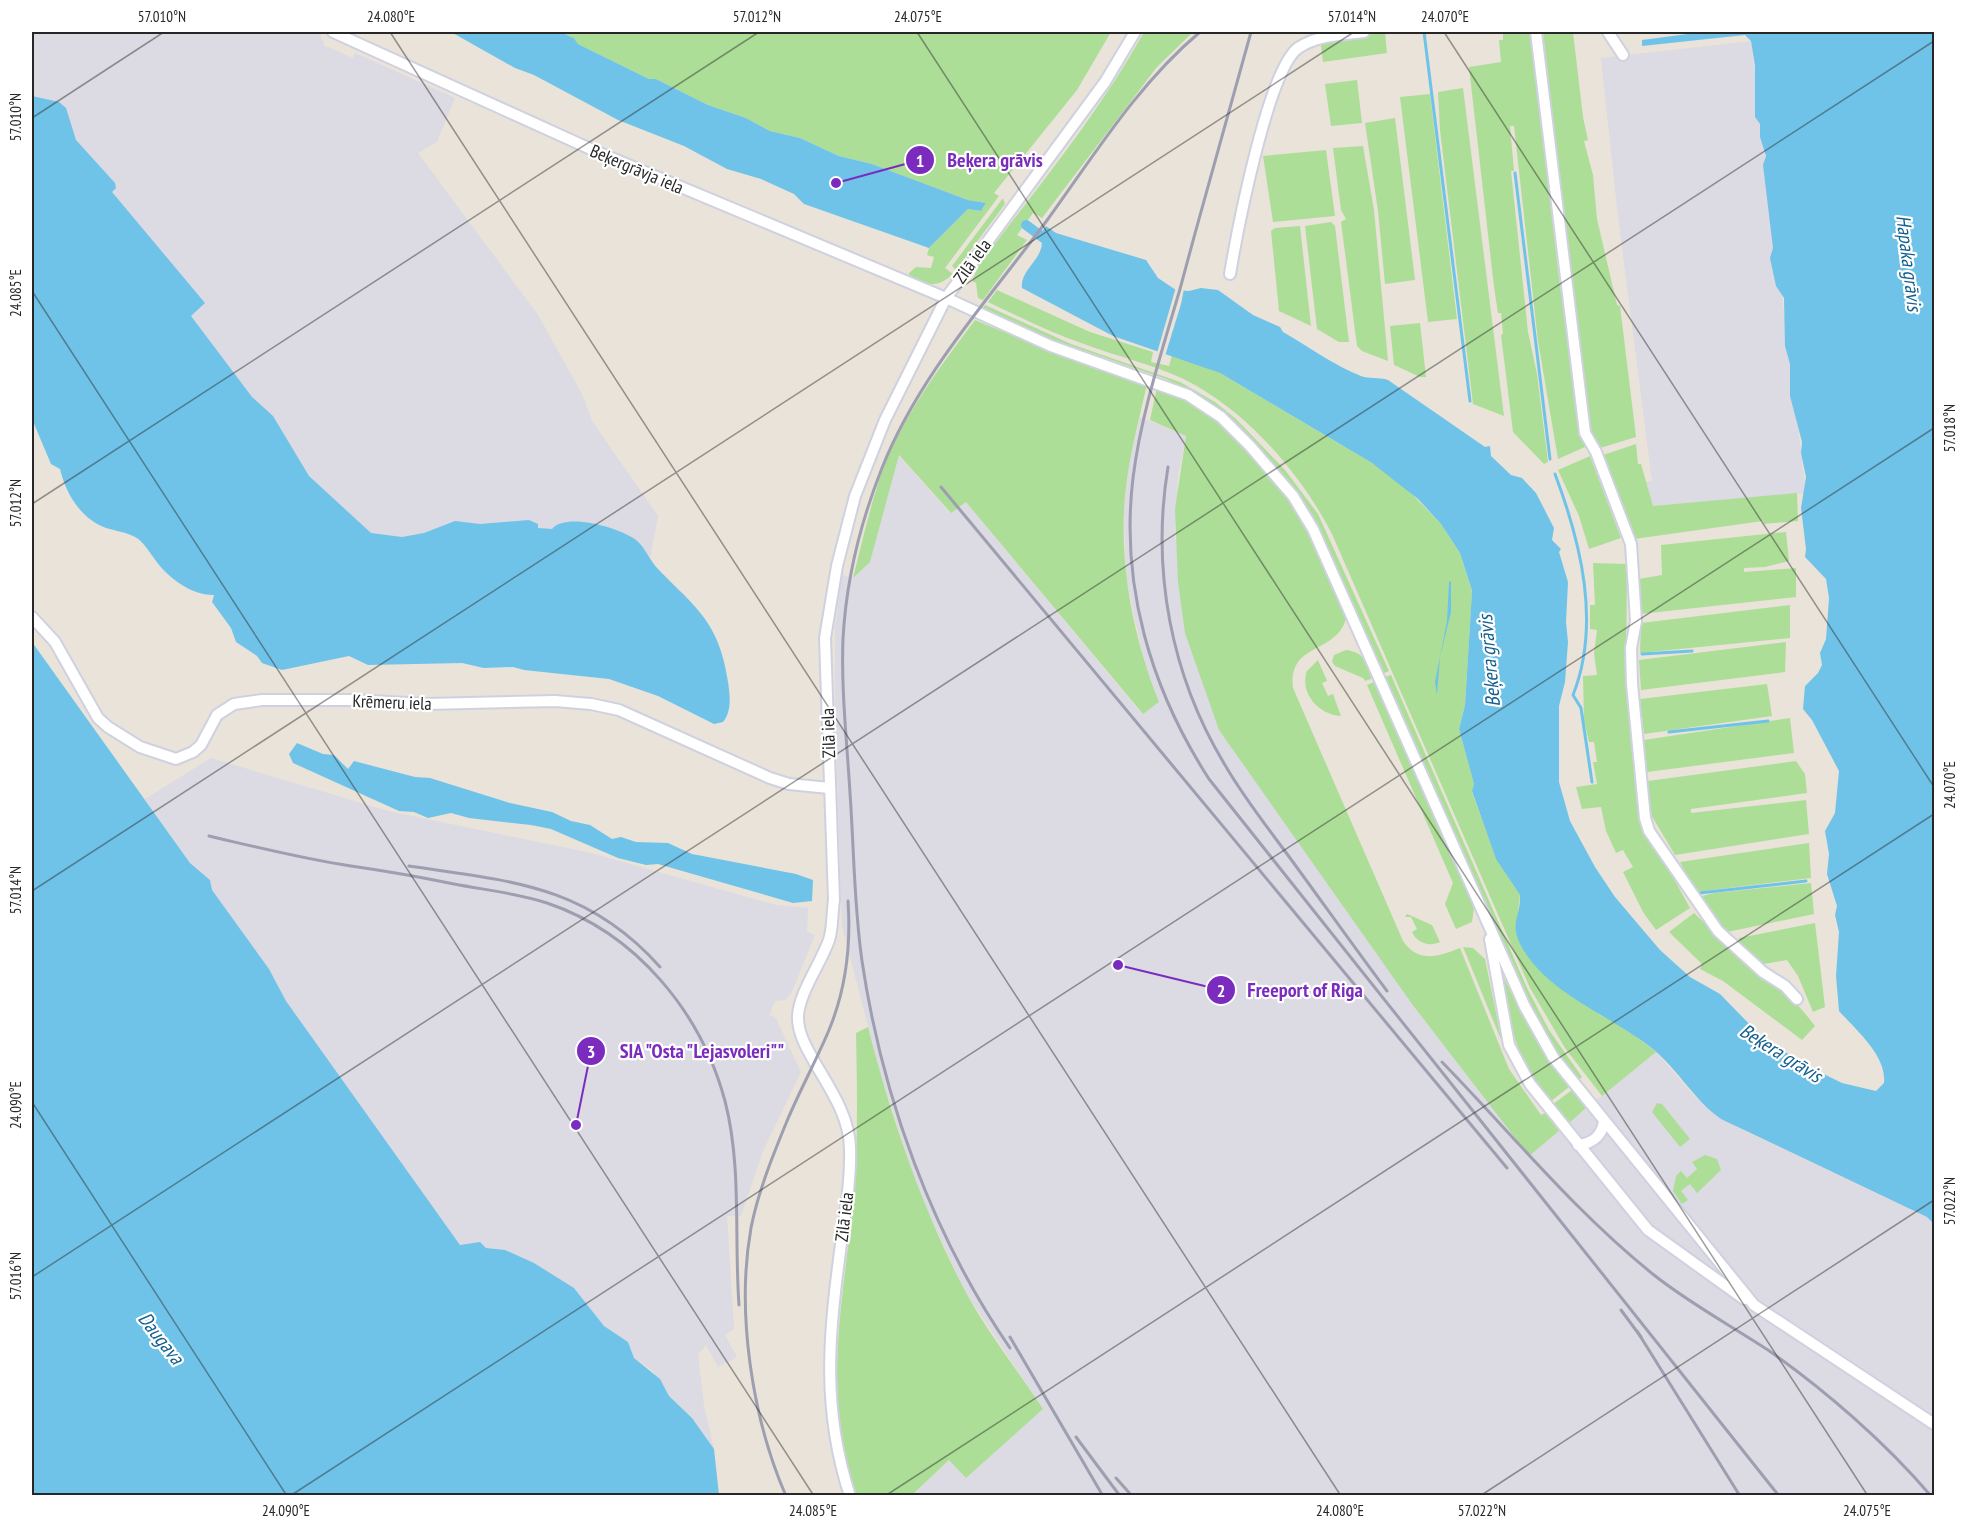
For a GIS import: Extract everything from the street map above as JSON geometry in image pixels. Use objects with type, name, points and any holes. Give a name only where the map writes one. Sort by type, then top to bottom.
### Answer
[{"type":"street","name":"Beķergrāvja iela","points":[[333,32],[595,152],[946,298],[1051,346],[1188,395],[1221,417],[1250,446],[1293,496],[1313,529],[1487,924]]},
{"type":"street","name":"Zilā iela","points":[[850,1496],[837,1451],[830,1407],[830,1351],[848,1185],[849,1133],[837,1098],[799,1030],[797,1014],[829,939],[834,900],[825,638],[844,535],[882,428],[946,298],[1098,92],[1135,32]]},
{"type":"street","points":[[1230,274],[1258,144],[1282,68],[1297,49],[1315,39],[1364,32]]},
{"type":"street","points":[[1536,32],[1585,433],[1596,452],[1630,544],[1636,621],[1631,648],[1632,684],[1645,818],[1657,845],[1718,931],[1763,972],[1785,986],[1797,999]]},
{"type":"street","points":[[1608,32],[1623,55]]},
{"type":"street","name":"Krēmeru iela","points":[[32,617],[55,642],[98,718],[140,747],[168,758],[176,759],[193,752],[207,736],[217,716],[234,704],[262,700],[351,700],[427,704],[555,701],[619,710],[770,778],[789,784],[829,788]]},
{"type":"street","points":[[1487,924],[1497,941],[1536,1029],[1553,1057],[1754,1305]]},
{"type":"street","points":[[1487,924],[1509,1045],[1530,1084],[1648,1230],[1754,1305],[1935,1424]]},
{"type":"street","points":[[1578,1145],[1587,1144],[1598,1136],[1604,1121]]},
{"type":"shaded area","points":[[32,32],[319,32],[325,46],[353,58],[355,53],[455,98],[437,142],[418,153],[538,315],[582,394],[592,421],[658,516],[650,559],[319,612],[32,268]]},
{"type":"shaded area","points":[[1751,41],[1806,493],[1653,506],[1645,482],[1652,481],[1617,208],[1601,58]]},
{"type":"shaded area","points":[[1140,417],[1186,436],[1178,476],[1175,539],[1412,1004],[1529,1155],[1656,1052],[1695,1097],[1741,1129],[1927,1217],[1934,1224],[1934,1495],[912,1495],[950,1460],[966,1478],[1043,1409],[964,1290],[917,1188],[879,1068],[842,926],[835,628],[842,575],[853,578],[870,562],[898,455],[950,513],[966,502],[1142,714],[1159,702],[1144,662],[1126,577],[1124,510],[1128,470]]},
{"type":"shaded area","points":[[211,758],[388,811],[591,853],[776,905],[808,908],[807,932],[815,935],[791,994],[785,1000],[775,1001],[769,1015],[775,1017],[801,1072],[763,1151],[741,1216],[727,1216],[734,1329],[725,1335],[737,1357],[718,1367],[706,1345],[698,1354],[704,1406],[714,1449],[692,1418],[669,1396],[653,1371],[634,1358],[628,1343],[604,1326],[574,1288],[525,1259],[486,1248],[480,1243],[460,1245],[286,1001],[269,969],[211,890],[210,880],[190,863],[145,799]]},
{"type":"green space","points":[[560,32],[1111,32],[1077,90],[994,193],[999,196],[945,268],[953,274],[938,283],[928,284],[910,280],[909,273],[916,267],[931,268],[934,257],[927,255],[929,248],[968,209],[981,211],[986,203],[968,200],[872,164],[839,156],[800,138],[770,131],[746,118],[708,105],[656,79],[649,79],[578,44],[574,38]]},
{"type":"green space","points":[[1144,32],[1193,32],[1157,67],[1042,218],[1033,213],[1017,235],[1027,240],[983,300],[978,298],[976,283],[972,281],[979,265],[1087,122]]},
{"type":"green space","points":[[1385,32],[1387,53],[1323,62],[1321,46],[1323,41]]},
{"type":"green space","points":[[1503,32],[1531,32],[1559,278],[1585,447],[1558,459],[1538,341],[1514,126],[1510,126],[1514,171],[1511,171],[1528,332],[1537,374],[1548,462],[1544,464],[1513,432],[1501,335],[1503,334],[1501,313],[1498,313],[1494,287],[1469,67],[1501,62],[1499,40],[1503,40]]},
{"type":"green space","points":[[1543,32],[1573,32],[1588,140],[1584,141],[1593,175],[1597,219],[1617,305],[1620,306],[1636,437],[1600,448],[1589,430]]},
{"type":"green space","points":[[1357,80],[1362,123],[1331,126],[1325,84]]},
{"type":"green space","points":[[1463,88],[1504,416],[1473,404],[1440,130],[1438,92]]},
{"type":"green space","points":[[1430,94],[1457,319],[1428,322],[1400,97]]},
{"type":"green space","points":[[1395,118],[1415,280],[1385,284],[1378,211],[1365,123]]},
{"type":"green space","points":[[1363,146],[1374,210],[1388,361],[1362,351],[1357,346],[1341,222],[1346,219],[1341,210],[1333,148]]},
{"type":"green space","points":[[1326,150],[1335,216],[1273,222],[1263,156]]},
{"type":"green space","points":[[1003,198],[1005,204],[956,270],[952,266]]},
{"type":"green space","points":[[1331,222],[1335,226],[1349,342],[1339,342],[1317,329],[1305,226]]},
{"type":"green space","points":[[1300,226],[1311,326],[1279,311],[1271,231],[1275,228]]},
{"type":"green space","points":[[997,290],[1090,332],[1153,352],[1151,362],[1169,366],[1172,355],[1220,373],[1372,463],[1403,485],[1441,524],[1460,553],[1472,592],[1465,705],[1459,729],[1474,784],[1472,792],[1496,858],[1520,895],[1516,933],[1522,948],[1600,1015],[1621,1025],[1656,1052],[1602,1096],[1565,1048],[1530,988],[1332,534],[1306,491],[1274,450],[1216,398],[1182,378],[1060,335],[988,302]]},
{"type":"green space","points":[[985,305],[1071,344],[1180,382],[1215,402],[1236,419],[1285,470],[1318,514],[1389,671],[1384,673],[1313,516],[1281,473],[1234,421],[1202,398],[1166,379],[1025,330],[982,309]]},
{"type":"green space","points":[[975,320],[1053,352],[1147,384],[1127,478],[1124,510],[1125,559],[1131,608],[1143,656],[1159,702],[1143,714],[966,502],[951,513],[899,455],[870,562],[853,578],[882,472],[900,431],[948,356]]},
{"type":"green space","points":[[1420,323],[1426,377],[1420,377],[1394,365],[1390,326]]},
{"type":"green space","points":[[1157,387],[1213,418],[1260,462],[1299,515],[1328,571],[1346,619],[1332,638],[1305,655],[1298,663],[1293,673],[1293,688],[1403,941],[1415,953],[1429,956],[1444,954],[1460,948],[1509,1069],[1541,1115],[1545,1113],[1559,1131],[1529,1156],[1412,1004],[1219,730],[1185,633],[1178,582],[1175,509],[1186,436],[1150,420]]},
{"type":"green space","points":[[1636,444],[1638,464],[1641,464],[1653,506],[1797,493],[1798,521],[1764,524],[1763,521],[1634,539],[1603,455]]},
{"type":"green space","points":[[1590,456],[1621,538],[1589,549],[1579,516],[1558,470]]},
{"type":"green space","points":[[1786,532],[1789,561],[1765,567],[1744,568],[1744,572],[1796,568],[1796,597],[1640,614],[1639,579],[1662,575],[1661,545]]},
{"type":"green space","points":[[1593,563],[1627,564],[1626,675],[1641,819],[1690,908],[1656,930],[1643,912],[1623,872],[1633,867],[1623,850],[1616,853],[1606,831],[1601,807],[1582,809],[1576,787],[1597,784],[1593,762],[1597,762],[1594,742],[1589,742],[1584,720],[1583,676],[1597,675],[1594,653],[1597,630],[1590,629],[1590,605],[1595,605]]},
{"type":"green space","points":[[1790,605],[1790,638],[1640,653],[1641,623]]},
{"type":"green space","points":[[1786,642],[1785,672],[1641,690],[1639,660]]},
{"type":"green space","points":[[1346,650],[1361,656],[1374,678],[1365,681],[1335,666],[1332,662],[1334,655]]},
{"type":"green space","points":[[1318,660],[1327,681],[1322,683],[1328,696],[1333,694],[1341,716],[1325,712],[1308,695],[1305,679],[1307,671]]},
{"type":"green space","points":[[1391,675],[1527,988],[1549,1030],[1582,1077],[1578,1080],[1554,1047],[1529,1005],[1385,677]]},
{"type":"green space","points":[[1376,681],[1474,908],[1472,922],[1456,929],[1445,904],[1453,883],[1367,685]]},
{"type":"green space","points":[[1767,684],[1772,716],[1644,734],[1640,699]]},
{"type":"green space","points":[[1790,718],[1794,753],[1647,772],[1644,740]]},
{"type":"green space","points":[[1796,761],[1805,774],[1807,793],[1691,809],[1691,813],[1806,800],[1809,834],[1675,855],[1650,813],[1648,781]]},
{"type":"green space","points":[[1809,843],[1811,878],[1695,892],[1680,862]]},
{"type":"green space","points":[[1811,883],[1814,914],[1727,932],[1709,915],[1698,897],[1714,893]]},
{"type":"green space","points":[[1694,913],[1773,981],[1802,1010],[1815,1026],[1802,1040],[1723,981],[1700,969],[1702,964],[1669,932]]},
{"type":"green space","points":[[1407,914],[1432,925],[1440,942],[1428,944],[1417,939],[1412,932],[1417,929],[1411,917],[1405,917]]},
{"type":"green space","points":[[1815,923],[1825,1007],[1813,1012],[1798,976],[1787,960],[1763,964],[1738,944],[1739,938]]},
{"type":"green space","points":[[1463,947],[1473,948],[1485,959],[1502,1042]]},
{"type":"green space","points":[[1500,970],[1533,1035],[1569,1087],[1550,1102],[1528,1069],[1515,1039]]},
{"type":"green space","points":[[868,1027],[908,1160],[948,1256],[980,1317],[1043,1409],[966,1478],[949,1460],[912,1495],[857,1495],[845,1455],[839,1415],[838,1338],[856,1161],[856,1033]]},
{"type":"green space","points":[[1572,1090],[1586,1108],[1568,1124],[1552,1105]]},
{"type":"green space","points":[[1657,1103],[1662,1104],[1690,1139],[1680,1147],[1652,1112]]},
{"type":"green space","points":[[1705,1155],[1717,1159],[1721,1170],[1697,1193],[1690,1184],[1681,1191],[1688,1200],[1682,1204],[1673,1191],[1676,1176],[1681,1171],[1687,1178],[1697,1169],[1692,1162]]},
{"type":"water","points":[[451,32],[560,32],[574,38],[578,44],[649,79],[656,79],[708,105],[746,118],[770,131],[800,138],[839,156],[872,164],[968,200],[986,203],[981,211],[968,209],[929,248],[804,204],[794,194],[761,179],[727,169],[684,146],[618,120],[534,75],[515,68]]},
{"type":"water","name":"Hapaka grāvis","points":[[1703,32],[1934,32],[1934,1224],[1927,1217],[1721,1119],[1654,1050],[1550,981],[1524,951],[1516,934],[1520,895],[1496,859],[1472,791],[1474,784],[1459,729],[1465,705],[1472,591],[1460,553],[1441,524],[1418,499],[1372,463],[1220,373],[1113,336],[1022,288],[1024,276],[1041,249],[1042,243],[1038,237],[1046,226],[1056,233],[1146,260],[1158,278],[1176,290],[1189,291],[1201,288],[1218,290],[1253,315],[1280,327],[1283,332],[1351,372],[1364,377],[1388,380],[1485,447],[1490,446],[1491,456],[1511,475],[1522,478],[1536,493],[1554,528],[1552,540],[1561,549],[1559,552],[1568,582],[1566,622],[1568,642],[1565,682],[1559,706],[1559,782],[1570,821],[1595,867],[1615,897],[1660,950],[1690,977],[1720,994],[1758,1033],[1801,1063],[1842,1083],[1876,1091],[1884,1083],[1881,1063],[1862,1035],[1839,1011],[1836,976],[1839,932],[1835,915],[1837,906],[1827,874],[1829,854],[1825,831],[1835,813],[1839,771],[1812,720],[1803,709],[1805,686],[1818,673],[1822,665],[1820,653],[1826,639],[1829,598],[1826,579],[1805,557],[1801,508],[1806,477],[1801,453],[1802,442],[1790,396],[1790,364],[1785,346],[1784,298],[1776,286],[1770,258],[1773,248],[1763,165],[1766,156],[1760,137],[1760,124],[1755,117],[1755,66],[1751,41],[1745,35],[1642,46],[1642,40]]},
{"type":"water","points":[[32,96],[59,102],[66,108],[76,140],[115,183],[116,188],[112,192],[205,303],[191,316],[252,397],[273,416],[309,476],[371,533],[402,537],[424,533],[455,521],[480,524],[529,520],[538,524],[538,528],[552,529],[559,524],[581,522],[606,527],[628,535],[639,543],[655,566],[695,607],[712,630],[719,645],[729,687],[729,708],[723,722],[714,724],[658,696],[609,679],[513,667],[484,668],[462,663],[368,665],[349,656],[282,670],[262,663],[257,656],[236,642],[231,628],[212,602],[214,595],[206,595],[182,585],[161,567],[138,539],[97,524],[82,512],[66,488],[60,469],[51,464],[32,419]]},
{"type":"water","points":[[1449,581],[1451,582],[1451,612],[1440,657],[1437,695],[1435,682],[1447,621]]},
{"type":"water","name":"Daugava","points":[[32,642],[190,863],[210,880],[212,890],[269,969],[286,1001],[460,1245],[480,1242],[486,1248],[505,1250],[534,1263],[574,1288],[604,1326],[628,1342],[634,1358],[660,1379],[669,1396],[692,1418],[714,1449],[719,1495],[32,1495]]},
{"type":"water","points":[[297,743],[323,754],[334,755],[348,769],[354,761],[415,777],[430,778],[510,803],[552,812],[571,821],[590,825],[612,839],[621,837],[636,842],[668,843],[692,854],[796,874],[813,880],[812,901],[793,903],[658,864],[646,865],[618,858],[551,829],[469,818],[451,813],[428,818],[414,812],[399,811],[293,763],[289,754]]},
{"type":"pier","points":[[1176,287],[1184,289],[1165,356],[1157,353]]},
{"type":"waterway","points":[[1424,32],[1470,401]]},
{"type":"waterway","points":[[1515,173],[1550,459]]},
{"type":"waterway","name":"Beķera grāvis","points":[[1026,225],[1049,242]]},
{"type":"waterway","points":[[1555,474],[1573,528],[1584,584],[1586,640],[1573,695],[1581,708],[1592,782]]},
{"type":"waterway","points":[[1642,654],[1692,651]]},
{"type":"waterway","points":[[1669,732],[1768,721]]},
{"type":"waterway","points":[[1699,893],[1806,881]]},
{"type":"railway","points":[[1010,1348],[957,1259],[914,1163],[897,1113],[871,1012],[857,919],[845,716],[843,639],[847,596],[861,530],[874,488],[897,434],[935,369],[1048,219],[1118,121],[1157,74],[1200,32]]},
{"type":"railway","points":[[1251,32],[1153,383],[1141,430],[1133,478],[1130,518],[1131,558],[1144,635],[1156,673],[1171,709],[1209,779],[1779,1496]]},
{"type":"railway","points":[[1168,467],[1163,506],[1164,583],[1179,659],[1206,731],[1256,813],[1387,991]]},
{"type":"railway","points":[[941,487],[1507,1168]]},
{"type":"railway","points":[[209,836],[315,860],[513,894],[547,903],[579,916],[609,934],[636,955],[682,1007],[700,1037],[725,1101],[736,1177],[739,1305]]},
{"type":"railway","points":[[409,866],[514,883],[545,891],[575,903],[604,919],[632,940],[660,967]]},
{"type":"railway","points":[[786,1496],[764,1433],[750,1364],[745,1294],[747,1260],[754,1214],[766,1174],[792,1109],[829,1030],[840,999],[848,950],[848,901]]},
{"type":"railway","points":[[1442,1062],[1571,1199],[1625,1251],[1667,1285],[1768,1350],[1811,1382],[1875,1437],[1931,1496]]},
{"type":"railway","points":[[1621,1310],[1641,1337]]},
{"type":"railway","points":[[1637,1331],[1740,1496]]},
{"type":"railway","points":[[1010,1337],[1103,1496]]},
{"type":"railway","points":[[1076,1437],[1120,1496]]},
{"type":"railway","points":[[1116,1478],[1132,1496]]},
{"type":"place","name":"Beķera grāvis","points":[[836,183]]},
{"type":"place","name":"Freeport of Riga","points":[[1118,965]]},
{"type":"place","name":"SIA \"Osta \"Lejasvoleri\"\"","points":[[576,1125]]}]
